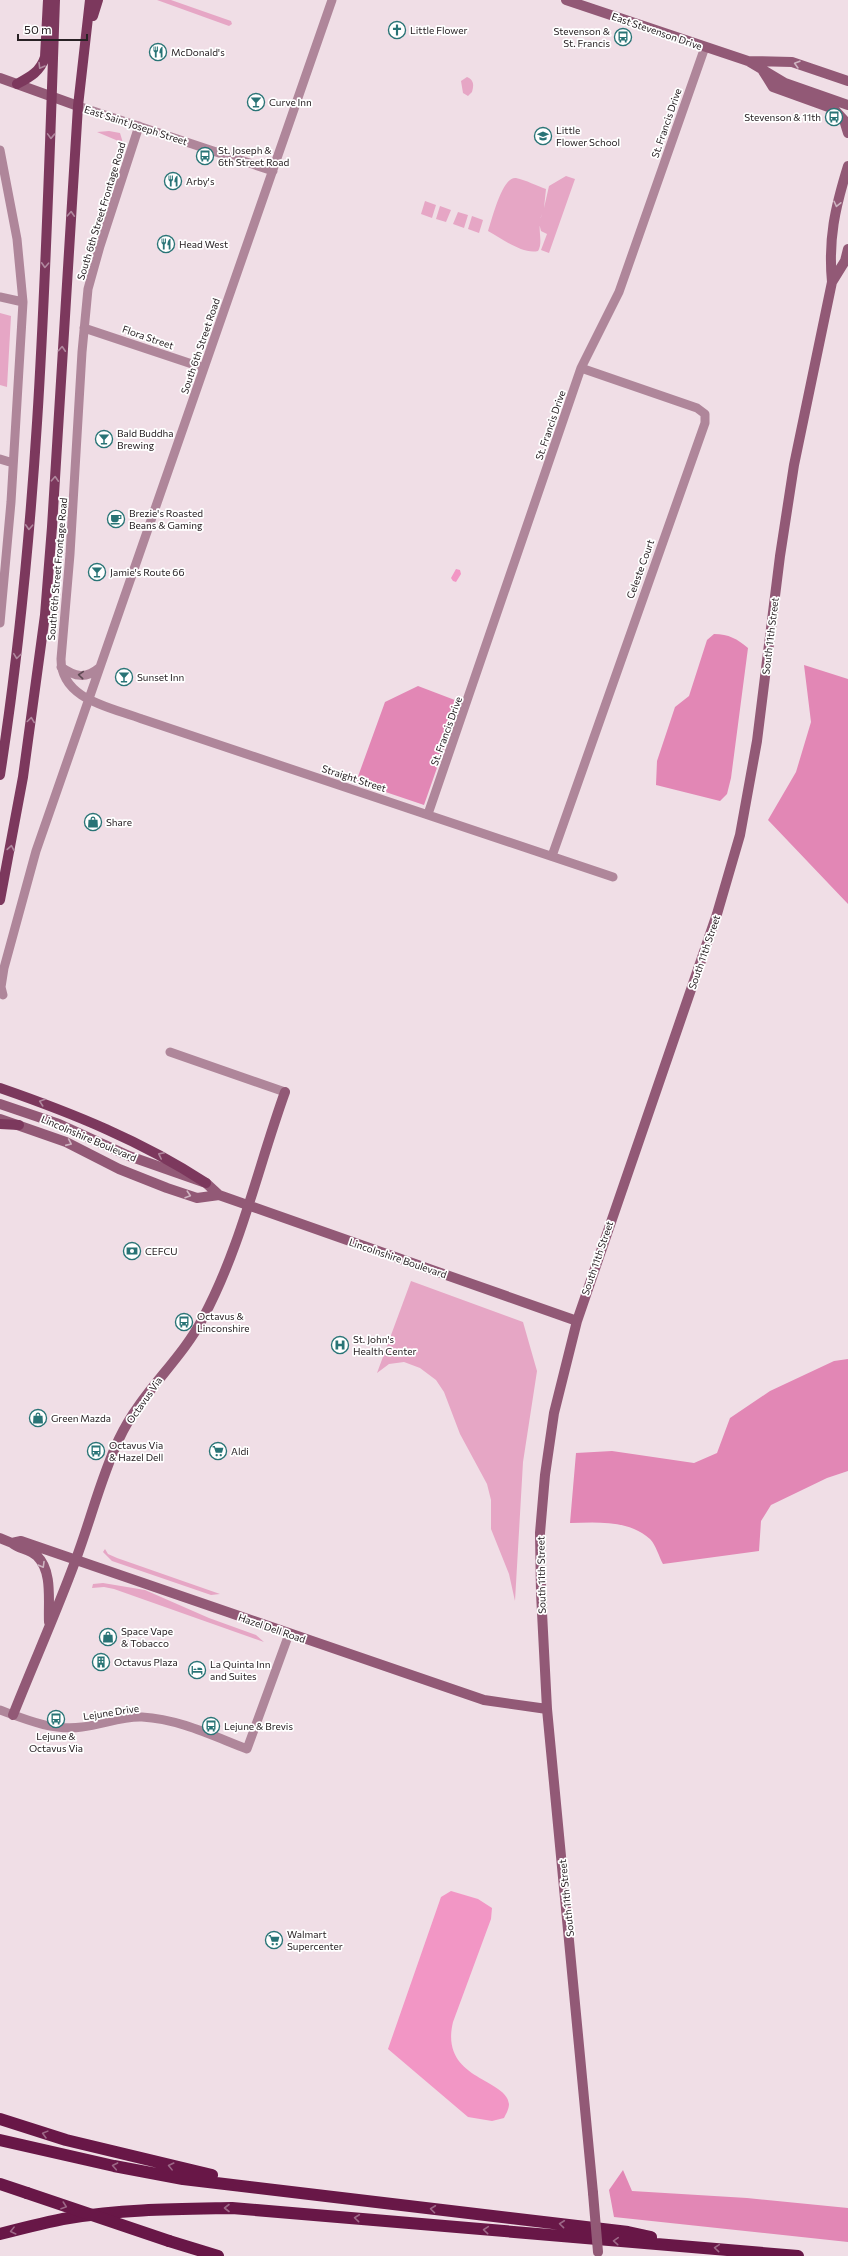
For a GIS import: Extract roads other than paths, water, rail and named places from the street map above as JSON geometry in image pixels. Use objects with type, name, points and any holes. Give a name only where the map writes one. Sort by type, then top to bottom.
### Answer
[{"type":"highway","points":[[0,2119],[38,2132],[93,2147],[292,2193]]},
{"type":"highway","points":[[0,2140],[114,2166],[183,2179],[628,2232],[683,2245]]},
{"type":"highway","points":[[0,2184],[218,2256]]},
{"type":"highway","points":[[0,2234],[70,2218],[112,2213],[169,2209],[232,2208],[565,2237],[683,2245],[798,2256]]},
{"type":"main road","points":[[17,84],[36,72],[43,64],[48,0]]},
{"type":"main road","points":[[0,775],[17,660],[28,542],[42,329],[55,0]]},
{"type":"main road","points":[[0,900],[23,776],[45,615],[52,526],[78,106],[90,0]]},
{"type":"main road","points":[[86,42],[98,0]]},
{"type":"main road","points":[[0,1088],[87,1120],[175,1163],[206,1183]]},
{"type":"main road","points":[[0,1124],[19,1125]]},
{"type":"street","name":"South 6th Street Road","points":[[89,699],[332,0]]},
{"type":"street","name":"East Stevenson Drive","points":[[566,0],[748,61],[792,62],[848,81]]},
{"type":"street","name":"St. Francis Drive","points":[[428,814],[581,368],[619,292],[704,47]]},
{"type":"street","name":"East Stevenson Drive","points":[[748,61],[785,84],[848,105]]},
{"type":"street","points":[[761,70],[773,87],[834,109],[844,120],[848,133]]},
{"type":"street","points":[[834,76],[848,73]]},
{"type":"street","name":"East Saint Joseph Street","points":[[0,78],[78,106],[273,171]]},
{"type":"street","name":"South 6th Street Frontage Road","points":[[89,699],[71,688],[63,676],[61,667],[84,328],[88,289],[93,269],[139,126]]},
{"type":"street","points":[[0,150],[17,239],[23,302],[13,463],[0,623]]},
{"type":"street","name":"South 11th Street","points":[[832,282],[830,254],[832,231],[840,192],[848,166]]},
{"type":"street","name":"South 11th Street","points":[[598,2256],[571,1952],[547,1709],[541,1593],[541,1527],[554,1413],[577,1321],[717,914],[740,836],[758,741],[780,556],[794,465],[832,282],[847,253]]},
{"type":"street","points":[[0,297],[23,302]]},
{"type":"street","name":"Flora Street","points":[[84,328],[204,368]]},
{"type":"street","name":"Celeste Court","points":[[552,856],[705,423],[705,414],[697,408],[581,368]]},
{"type":"street","points":[[0,459],[13,463]]},
{"type":"street","points":[[61,667],[78,676],[84,676],[91,675],[99,667]]},
{"type":"street","points":[[3,995],[1,987],[4,968],[23,894],[36,850],[89,699]]},
{"type":"street","name":"Straight Street","points":[[89,699],[142,719],[613,877]]},
{"type":"street","points":[[170,1052],[285,1092]]},
{"type":"street","name":"Octavus Via","points":[[13,1715],[76,1559],[119,1439],[143,1398],[183,1350],[203,1319],[216,1292],[249,1206],[285,1092]]},
{"type":"street","name":"Lincolnshire Boulevard","points":[[0,1104],[59,1124],[129,1156],[206,1183],[219,1195],[577,1321]]},
{"type":"street","name":"Lincolnshire Boulevard","points":[[0,1119],[66,1142],[120,1169],[167,1188],[197,1198],[219,1195]]},
{"type":"street","name":"Hazel Dell Road","points":[[0,1538],[12,1543],[21,1541],[76,1559],[289,1634],[484,1700],[547,1709]]},
{"type":"street","points":[[12,1543],[17,1547],[37,1556],[45,1568],[49,1624]]},
{"type":"street","name":"Lejune Drive","points":[[0,1710],[33,1722],[63,1728],[83,1727],[141,1717],[154,1718],[178,1723],[247,1749],[289,1634]]},
{"type":"place","name":"Little Flower","points":[[397,30]]},
{"type":"place","name":"Stevenson & St. Francis","points":[[623,37]]},
{"type":"place","name":"McDonald's","points":[[158,52]]},
{"type":"place","name":"Curve Inn","points":[[256,102]]},
{"type":"place","name":"Stevenson & 11th","points":[[834,117]]},
{"type":"place","name":"Little Flower School","points":[[543,136]]},
{"type":"place","name":"St. Joseph & 6th Street Road","points":[[205,156]]},
{"type":"place","name":"Arby's","points":[[173,181]]},
{"type":"place","name":"Head West","points":[[166,244]]},
{"type":"place","name":"Bald Buddha Brewing","points":[[104,439]]},
{"type":"place","name":"Brezie's Roasted Beans & Gaming","points":[[116,519]]},
{"type":"place","name":"Jamie's Route 66","points":[[97,572]]},
{"type":"place","name":"Sunset Inn","points":[[124,677]]},
{"type":"place","name":"Share","points":[[93,822]]},
{"type":"place","name":"CEFCU","points":[[132,1251]]},
{"type":"place","name":"Octavus & Linconshire","points":[[184,1322]]},
{"type":"place","name":"St. John's Health Center","points":[[340,1345]]},
{"type":"place","name":"Green Mazda","points":[[38,1418]]},
{"type":"place","name":"Octavus Via & Hazel Dell","points":[[96,1451]]},
{"type":"place","name":"Aldi","points":[[218,1451]]},
{"type":"place","name":"Space Vape & Tobacco","points":[[108,1637]]},
{"type":"place","name":"Octavus Plaza","points":[[101,1662]]},
{"type":"place","name":"La Quinta Inn and Suites","points":[[197,1670]]},
{"type":"place","name":"Lejune & Octavus Via","points":[[56,1719]]},
{"type":"place","name":"Lejune & Brevis","points":[[211,1726]]},
{"type":"place","name":"Walmart Supercenter","points":[[274,1940]]}]
